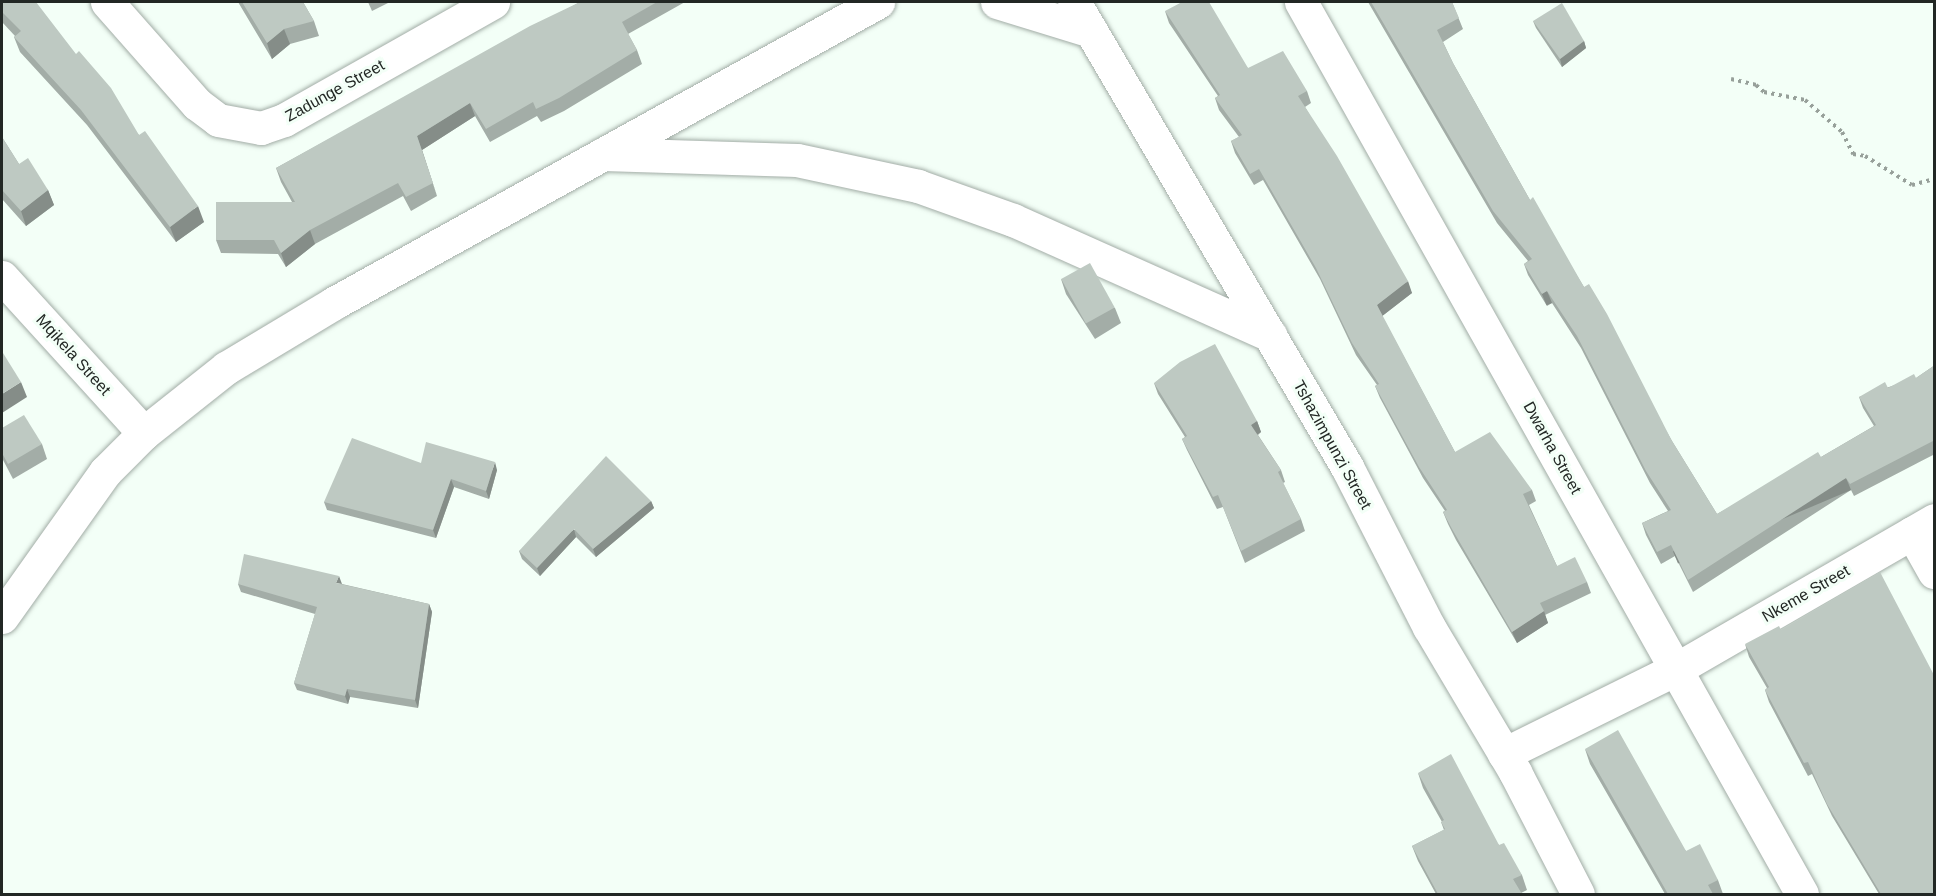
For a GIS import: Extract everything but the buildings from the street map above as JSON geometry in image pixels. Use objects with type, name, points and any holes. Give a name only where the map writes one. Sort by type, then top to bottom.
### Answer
[{"type":"street","name":"Zadunge Street","points":[[107,2],[197,104],[218,120],[261,128],[284,120],[493,2]]},
{"type":"street","points":[[2,617],[105,472],[144,433],[236,362],[601,154],[878,2]]},
{"type":"street","points":[[997,2],[1091,31]]},
{"type":"street","name":"Tshazimpunzi Street","points":[[1074,2],[1347,467],[1429,627],[1504,754],[1578,894]]},
{"type":"street","name":"Dwarha Street","points":[[1301,2],[1678,668],[1802,894]]},
{"type":"street","points":[[601,154],[797,160],[918,186],[1013,220],[1270,335]]},
{"type":"street","name":"Mqikela Street","points":[[2,277],[144,433]]},
{"type":"street","points":[[1923,526],[1935,572]]},
{"type":"street","name":"Nkeme Street","points":[[1504,754],[1678,668],[1923,526]]},
{"type":"path","points":[[1731,79],[1756,85],[1764,92],[1805,100],[1842,132],[1853,154],[1865,156],[1912,185],[1935,178]]}]
